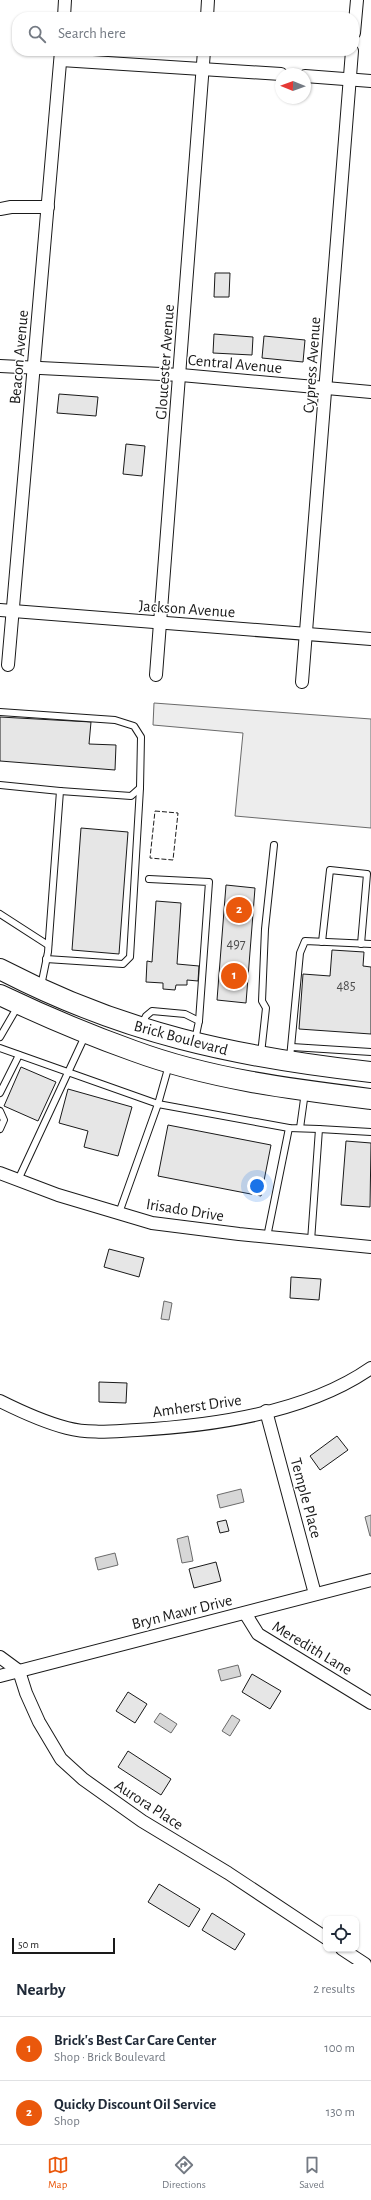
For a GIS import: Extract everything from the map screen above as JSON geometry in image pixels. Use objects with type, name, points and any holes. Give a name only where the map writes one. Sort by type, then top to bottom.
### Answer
[{"type":"main road","name":"Brick Boulevard","points":[[0,969],[74,1005],[140,1028],[195,1044],[260,1057],[291,1055],[371,1072]]},
{"type":"main road","name":"Brick Boulevard","points":[[0,995],[135,1052],[170,1062],[244,1080],[371,1099]]},
{"type":"street","points":[[64,12],[65,0]]},
{"type":"street","points":[[207,12],[208,0]]},
{"type":"street","points":[[356,12],[357,0]]},
{"type":"street","name":"Beacon Avenue","points":[[8,665],[61,56]]},
{"type":"street","points":[[72,56],[275,74]]},
{"type":"street","name":"Gloucester Avenue","points":[[156,675],[181,375],[204,56]]},
{"type":"street","name":"Cypress Avenue","points":[[302,682],[307,634],[351,56]]},
{"type":"street","points":[[311,77],[371,81]]},
{"type":"street","points":[[0,209],[18,206],[48,207]]},
{"type":"street","name":"Central Avenue","points":[[0,366],[181,375],[371,392]]},
{"type":"street","name":"Jackson Avenue","points":[[0,610],[371,639]]},
{"type":"street","name":"Irisado Drive","points":[[0,1173],[58,1195],[152,1223],[267,1237],[371,1247]]},
{"type":"street","name":"Amherst Drive","points":[[0,1401],[24,1413],[68,1428],[102,1432],[184,1428],[266,1412],[311,1398],[355,1379],[371,1368]]},
{"type":"street","name":"Temple Place","points":[[266,1412],[315,1594]]},
{"type":"street","name":"Bryn Mawr Drive","points":[[0,1676],[371,1580]]},
{"type":"street","name":"Meredith Lane","points":[[245,1613],[258,1634],[371,1703]]},
{"type":"street","points":[[0,1657],[19,1671]]},
{"type":"street","name":"Aurora Place","points":[[19,1671],[38,1722],[61,1759],[83,1779],[142,1821],[228,1873],[323,1936]]},
{"type":"street","points":[[347,1952],[365,1964]]},
{"type":"lane","points":[[0,712],[115,720],[134,726],[141,737],[140,788],[130,957],[123,964],[46,959]]},
{"type":"lane","points":[[0,785],[131,796],[140,788]]},
{"type":"lane","points":[[41,989],[48,945],[60,791]]},
{"type":"lane","points":[[260,1057],[266,1008],[262,1001],[265,928],[274,846]]},
{"type":"lane","points":[[322,942],[330,870],[367,874],[361,944]]},
{"type":"lane","points":[[149,879],[209,882],[199,1021],[195,1044]]},
{"type":"lane","points":[[0,914],[48,945]]},
{"type":"lane","points":[[371,944],[305,941],[300,953],[291,1055],[371,1052]]},
{"type":"lane","points":[[0,1037],[19,1004]]},
{"type":"lane","points":[[140,1028],[146,1016],[152,1011],[185,1014],[199,1021]]},
{"type":"lane","points":[[18,1180],[87,1032]]},
{"type":"lane","points":[[0,1048],[158,1104],[289,1128],[371,1132]]},
{"type":"lane","points":[[0,1093],[20,1055]]},
{"type":"lane","points":[[119,1213],[158,1104],[170,1062]]},
{"type":"lane","points":[[300,1128],[305,1090]]},
{"type":"lane","points":[[0,1111],[4,1120],[0,1129]]},
{"type":"lane","points":[[267,1237],[289,1128]]},
{"type":"lane","points":[[311,1241],[319,1129]]},
{"type":"shaded area","points":[[154,703],[371,719],[371,828],[235,816],[243,733],[153,725]]},
{"type":"shaded area","points":[[164,1301],[172,1303],[169,1320],[161,1319]]},
{"type":"shaded area","points":[[241,1489],[244,1502],[220,1508],[217,1495]]},
{"type":"shaded area","points":[[371,1515],[371,1536],[370,1536],[365,1517]]},
{"type":"shaded area","points":[[188,1536],[193,1561],[182,1563],[177,1539]]},
{"type":"shaded area","points":[[115,1553],[118,1565],[98,1570],[95,1558]]},
{"type":"shaded area","points":[[238,1665],[241,1676],[221,1681],[218,1670]]},
{"type":"shaded area","points":[[160,1713],[177,1724],[171,1733],[154,1722]]},
{"type":"shaded area","points":[[232,1715],[240,1720],[230,1736],[222,1731]]},
{"type":"building","points":[[215,273],[230,273],[229,297],[214,297]]},
{"type":"building","points":[[214,334],[253,337],[252,355],[213,353]]},
{"type":"building","points":[[264,336],[305,340],[303,362],[262,358]]},
{"type":"building","points":[[59,394],[98,397],[96,416],[57,413]]},
{"type":"building","points":[[126,444],[145,446],[142,476],[123,474]]},
{"type":"building","points":[[0,717],[91,722],[89,744],[116,745],[115,770],[0,761]]},
{"type":"building","points":[[81,828],[128,832],[119,954],[72,950]]},
{"type":"building","points":[[226,885],[255,888],[246,1003],[217,1000]]},
{"type":"building","points":[[156,901],[181,903],[177,964],[199,966],[198,981],[187,980],[187,985],[176,985],[175,990],[163,989],[163,983],[146,982],[147,961],[152,962]]},
{"type":"building","points":[[332,950],[364,952],[363,966],[371,967],[371,1034],[299,1029],[303,974],[330,976]]},
{"type":"building","points":[[21,1067],[56,1082],[38,1121],[4,1106]]},
{"type":"building","points":[[68,1089],[132,1107],[118,1156],[84,1147],[88,1131],[59,1123]]},
{"type":"building","points":[[168,1125],[271,1145],[261,1196],[158,1176]]},
{"type":"building","points":[[346,1141],[371,1143],[370,1207],[341,1205]]},
{"type":"building","points":[[109,1249],[144,1258],[139,1277],[104,1267]]},
{"type":"building","points":[[291,1277],[321,1279],[319,1300],[290,1298]]},
{"type":"building","points":[[99,1382],[127,1383],[126,1403],[99,1402]]},
{"type":"building","points":[[337,1436],[348,1450],[320,1470],[310,1456]]},
{"type":"building","points":[[226,1520],[229,1531],[220,1533],[217,1522]]},
{"type":"building","points":[[216,1562],[221,1581],[194,1588],[189,1569]]},
{"type":"building","points":[[252,1674],[281,1691],[270,1709],[242,1692]]},
{"type":"building","points":[[128,1692],[147,1704],[135,1723],[116,1711]]},
{"type":"building","points":[[128,1751],[171,1779],[161,1795],[118,1767]]},
{"type":"building","points":[[159,1884],[200,1909],[189,1927],[148,1902]]},
{"type":"building","points":[[212,1913],[245,1934],[235,1950],[202,1930]]},
{"type":"fence","points":[[155,811],[178,813],[173,860],[150,858],[155,811]]},
{"type":"place","name":"Quicky Discount Oil Service","points":[[239,910]]},
{"type":"place","name":"Brick's Best Car Care Center","points":[[234,976]]}]
